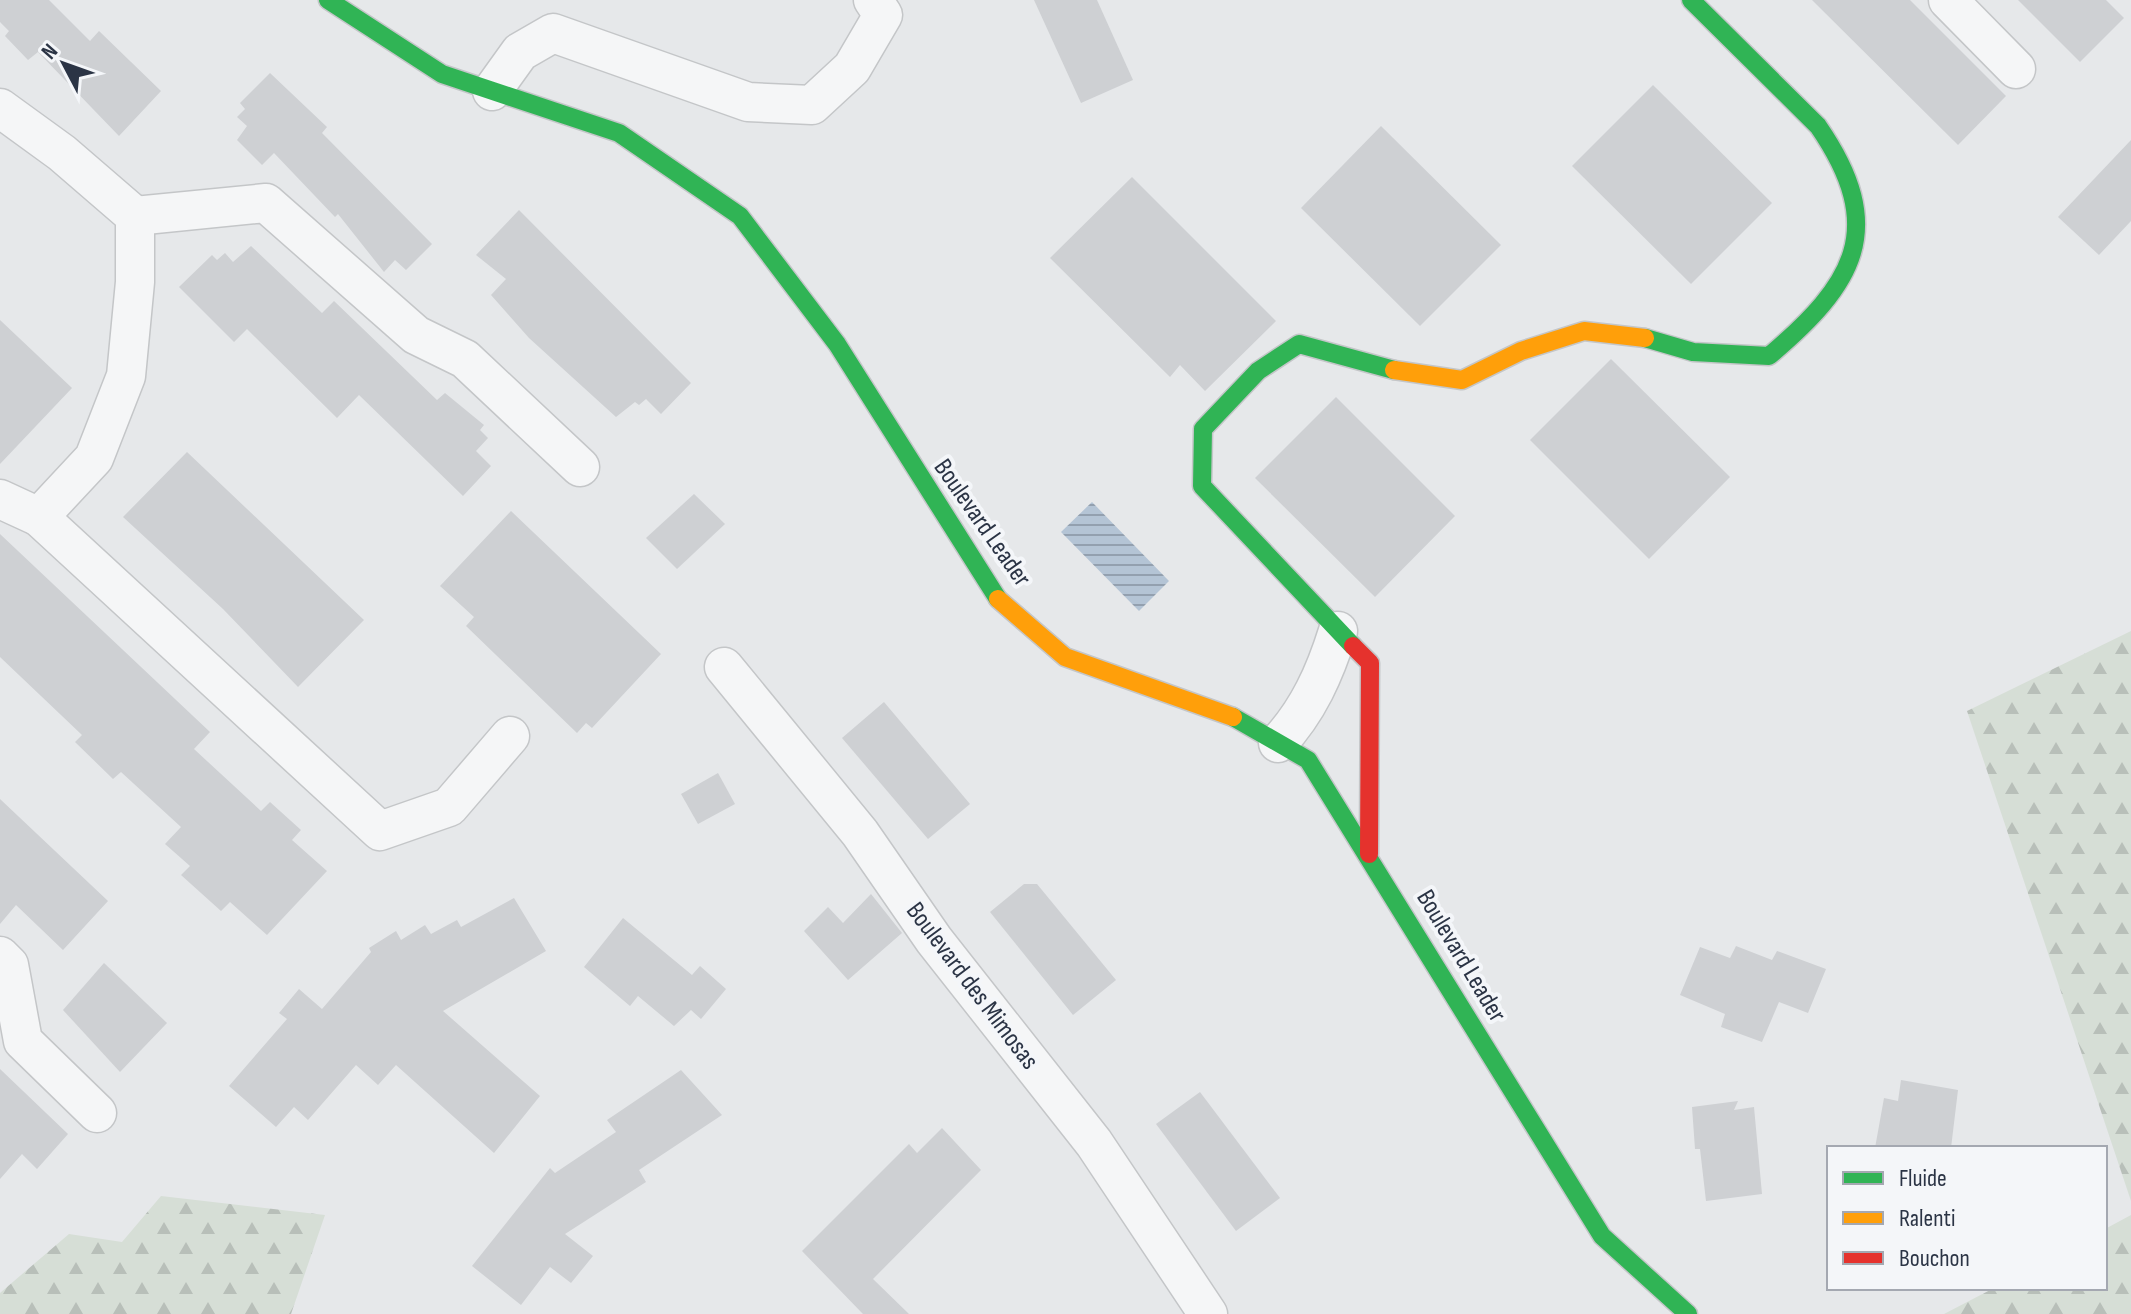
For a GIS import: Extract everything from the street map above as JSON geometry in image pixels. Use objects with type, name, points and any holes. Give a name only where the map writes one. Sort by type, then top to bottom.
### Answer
[{"type":"street","name":"Boulevard Leader","points":[[328,0],[442,74],[619,133],[740,216],[837,344],[994,595],[1065,657],[1232,717],[1308,760],[1369,854],[1602,1236],[1688,1314]]},
{"type":"street","points":[[492,91],[520,52],[553,33],[748,102],[812,105],[852,68],[860,55],[883,15],[873,0]]},
{"type":"street","points":[[1369,854],[1370,663],[1202,486],[1203,429],[1258,371],[1299,344],[1387,369],[1462,380],[1521,351],[1584,331],[1634,335],[1693,352],[1769,356],[1817,315],[1852,261],[1853,201],[1834,147],[1818,126],[1691,0]]},
{"type":"street","points":[[1948,0],[2016,69]]},
{"type":"street","points":[[0,108],[62,153],[135,216],[266,203],[416,335],[465,359],[580,467]]},
{"type":"street","points":[[39,517],[94,458],[126,376],[135,282],[135,216]]},
{"type":"street","points":[[0,499],[39,517],[380,831],[449,807],[510,736]]},
{"type":"street","points":[[1278,743],[1296,724],[1325,671],[1338,631]]},
{"type":"street","name":"Boulevard des Mimosas","points":[[724,667],[860,833],[934,940],[1094,1143],[1208,1314]]},
{"type":"street","points":[[0,956],[9,965],[23,1041],[97,1113]]},
{"type":"green space","points":[[2131,631],[2131,1201],[1967,711]]},
{"type":"green space","points":[[161,1196],[325,1215],[291,1314],[0,1314],[0,1293],[69,1234],[122,1242]]},
{"type":"green space","points":[[2131,1215],[2131,1314],[1944,1314],[1990,1290],[2107,1290],[2107,1228]]},
{"type":"water","points":[[1092,502],[1169,581],[1139,611],[1061,532]]},
{"type":"building","points":[[0,0],[49,0],[90,41],[99,31],[161,91],[119,136],[38,52],[28,60],[5,36],[9,31],[0,22]]},
{"type":"building","points":[[1034,0],[1097,0],[1133,80],[1081,103]]},
{"type":"building","points":[[1812,0],[1910,0],[2006,96],[1958,145]]},
{"type":"building","points":[[2018,0],[2106,0],[2124,18],[2080,62]]},
{"type":"building","points":[[270,73],[327,127],[322,133],[432,244],[406,270],[395,260],[384,272],[338,214],[335,217],[274,153],[262,165],[237,140],[247,126],[237,117],[245,109],[240,103]]},
{"type":"building","points":[[1653,85],[1772,203],[1691,284],[1572,166]]},
{"type":"building","points":[[1381,126],[1501,245],[1420,326],[1301,208]]},
{"type":"building","points":[[2131,140],[2131,221],[2099,255],[2058,217]]},
{"type":"building","points":[[1132,177],[1276,321],[1205,391],[1180,365],[1170,377],[1050,258]]},
{"type":"building","points":[[519,210],[691,383],[661,414],[646,399],[639,405],[635,402],[616,417],[529,338],[491,295],[506,279],[476,255]]},
{"type":"building","points":[[251,246],[322,313],[334,301],[437,400],[445,393],[484,425],[480,430],[488,438],[476,451],[491,466],[463,496],[359,395],[337,418],[247,329],[234,342],[179,287],[212,255],[217,260],[225,253],[233,262]]},
{"type":"building","points":[[0,320],[72,388],[0,464]]},
{"type":"building","points":[[1611,359],[1730,477],[1649,559],[1530,440]]},
{"type":"building","points":[[1336,397],[1455,516],[1375,597],[1255,478]]},
{"type":"building","points":[[187,452],[364,620],[298,687],[223,609],[123,517]]},
{"type":"building","points":[[694,494],[725,524],[677,569],[646,538]]},
{"type":"building","points":[[511,511],[661,654],[592,728],[586,723],[577,733],[466,626],[474,617],[440,586]]},
{"type":"building","points":[[0,534],[210,732],[194,749],[261,811],[270,802],[301,830],[292,840],[327,871],[267,935],[230,902],[221,911],[181,875],[190,866],[165,844],[181,827],[121,772],[113,779],[75,742],[82,735],[0,657]]},
{"type":"building","points":[[884,702],[970,804],[928,839],[842,738]]},
{"type":"building","points":[[718,773],[735,804],[698,824],[681,794]]},
{"type":"building","points":[[0,799],[108,901],[63,950],[16,905],[0,924]]},
{"type":"building","points":[[1024,884],[1037,884],[1116,980],[1073,1015],[990,912]]},
{"type":"building","points":[[871,894],[902,933],[848,980],[804,931],[828,907],[843,923]]},
{"type":"building","points":[[514,898],[546,951],[443,1011],[540,1096],[494,1153],[396,1065],[378,1085],[356,1065],[308,1120],[294,1107],[276,1127],[229,1086],[287,1019],[279,1013],[299,989],[322,1009],[371,952],[369,948],[396,931],[401,940],[425,925],[431,934],[457,920],[461,927]]},
{"type":"building","points":[[623,918],[692,975],[700,966],[726,989],[701,1019],[691,1010],[674,1026],[638,996],[630,1006],[584,967]]},
{"type":"building","points":[[1736,946],[1772,960],[1777,951],[1826,969],[1808,1013],[1779,1002],[1762,1042],[1721,1027],[1725,1014],[1680,995],[1700,947],[1730,958]]},
{"type":"building","points":[[104,963],[167,1023],[120,1072],[63,1010]]},
{"type":"building","points":[[0,1069],[68,1134],[37,1169],[22,1154],[0,1179]]},
{"type":"building","points":[[681,1070],[722,1115],[639,1170],[646,1182],[565,1234],[593,1256],[571,1283],[550,1267],[521,1305],[472,1266],[550,1168],[555,1173],[616,1132],[607,1120]]},
{"type":"building","points":[[1901,1080],[1958,1090],[1951,1146],[1875,1146],[1884,1098],[1898,1101]]},
{"type":"building","points":[[1200,1092],[1280,1198],[1236,1231],[1156,1124]]},
{"type":"building","points":[[1738,1101],[1734,1110],[1754,1107],[1762,1194],[1706,1201],[1700,1149],[1695,1149],[1692,1107]]},
{"type":"building","points":[[942,1128],[981,1170],[873,1279],[909,1314],[863,1314],[802,1251],[909,1144],[917,1153]]},
{"type":"traffic: fast","points":[[328,0],[442,74],[619,133],[740,216],[837,344],[998,599]]},
{"type":"traffic: fast","points":[[1645,338],[1693,352],[1769,356],[1798,330],[1841,279],[1852,253],[1856,225],[1852,195],[1840,163],[1818,126],[1691,0]]},
{"type":"traffic: fast","points":[[1353,646],[1202,486],[1203,429],[1258,371],[1299,344],[1394,370]]},
{"type":"traffic: fast","points":[[1233,717],[1308,760],[1602,1236],[1688,1314]]},
{"type":"traffic: slow","points":[[1394,370],[1462,380],[1521,351],[1584,331],[1645,338]]},
{"type":"traffic: slow","points":[[998,599],[1065,657],[1233,717]]},
{"type":"traffic: jam","points":[[1353,646],[1370,663],[1369,854]]}]
